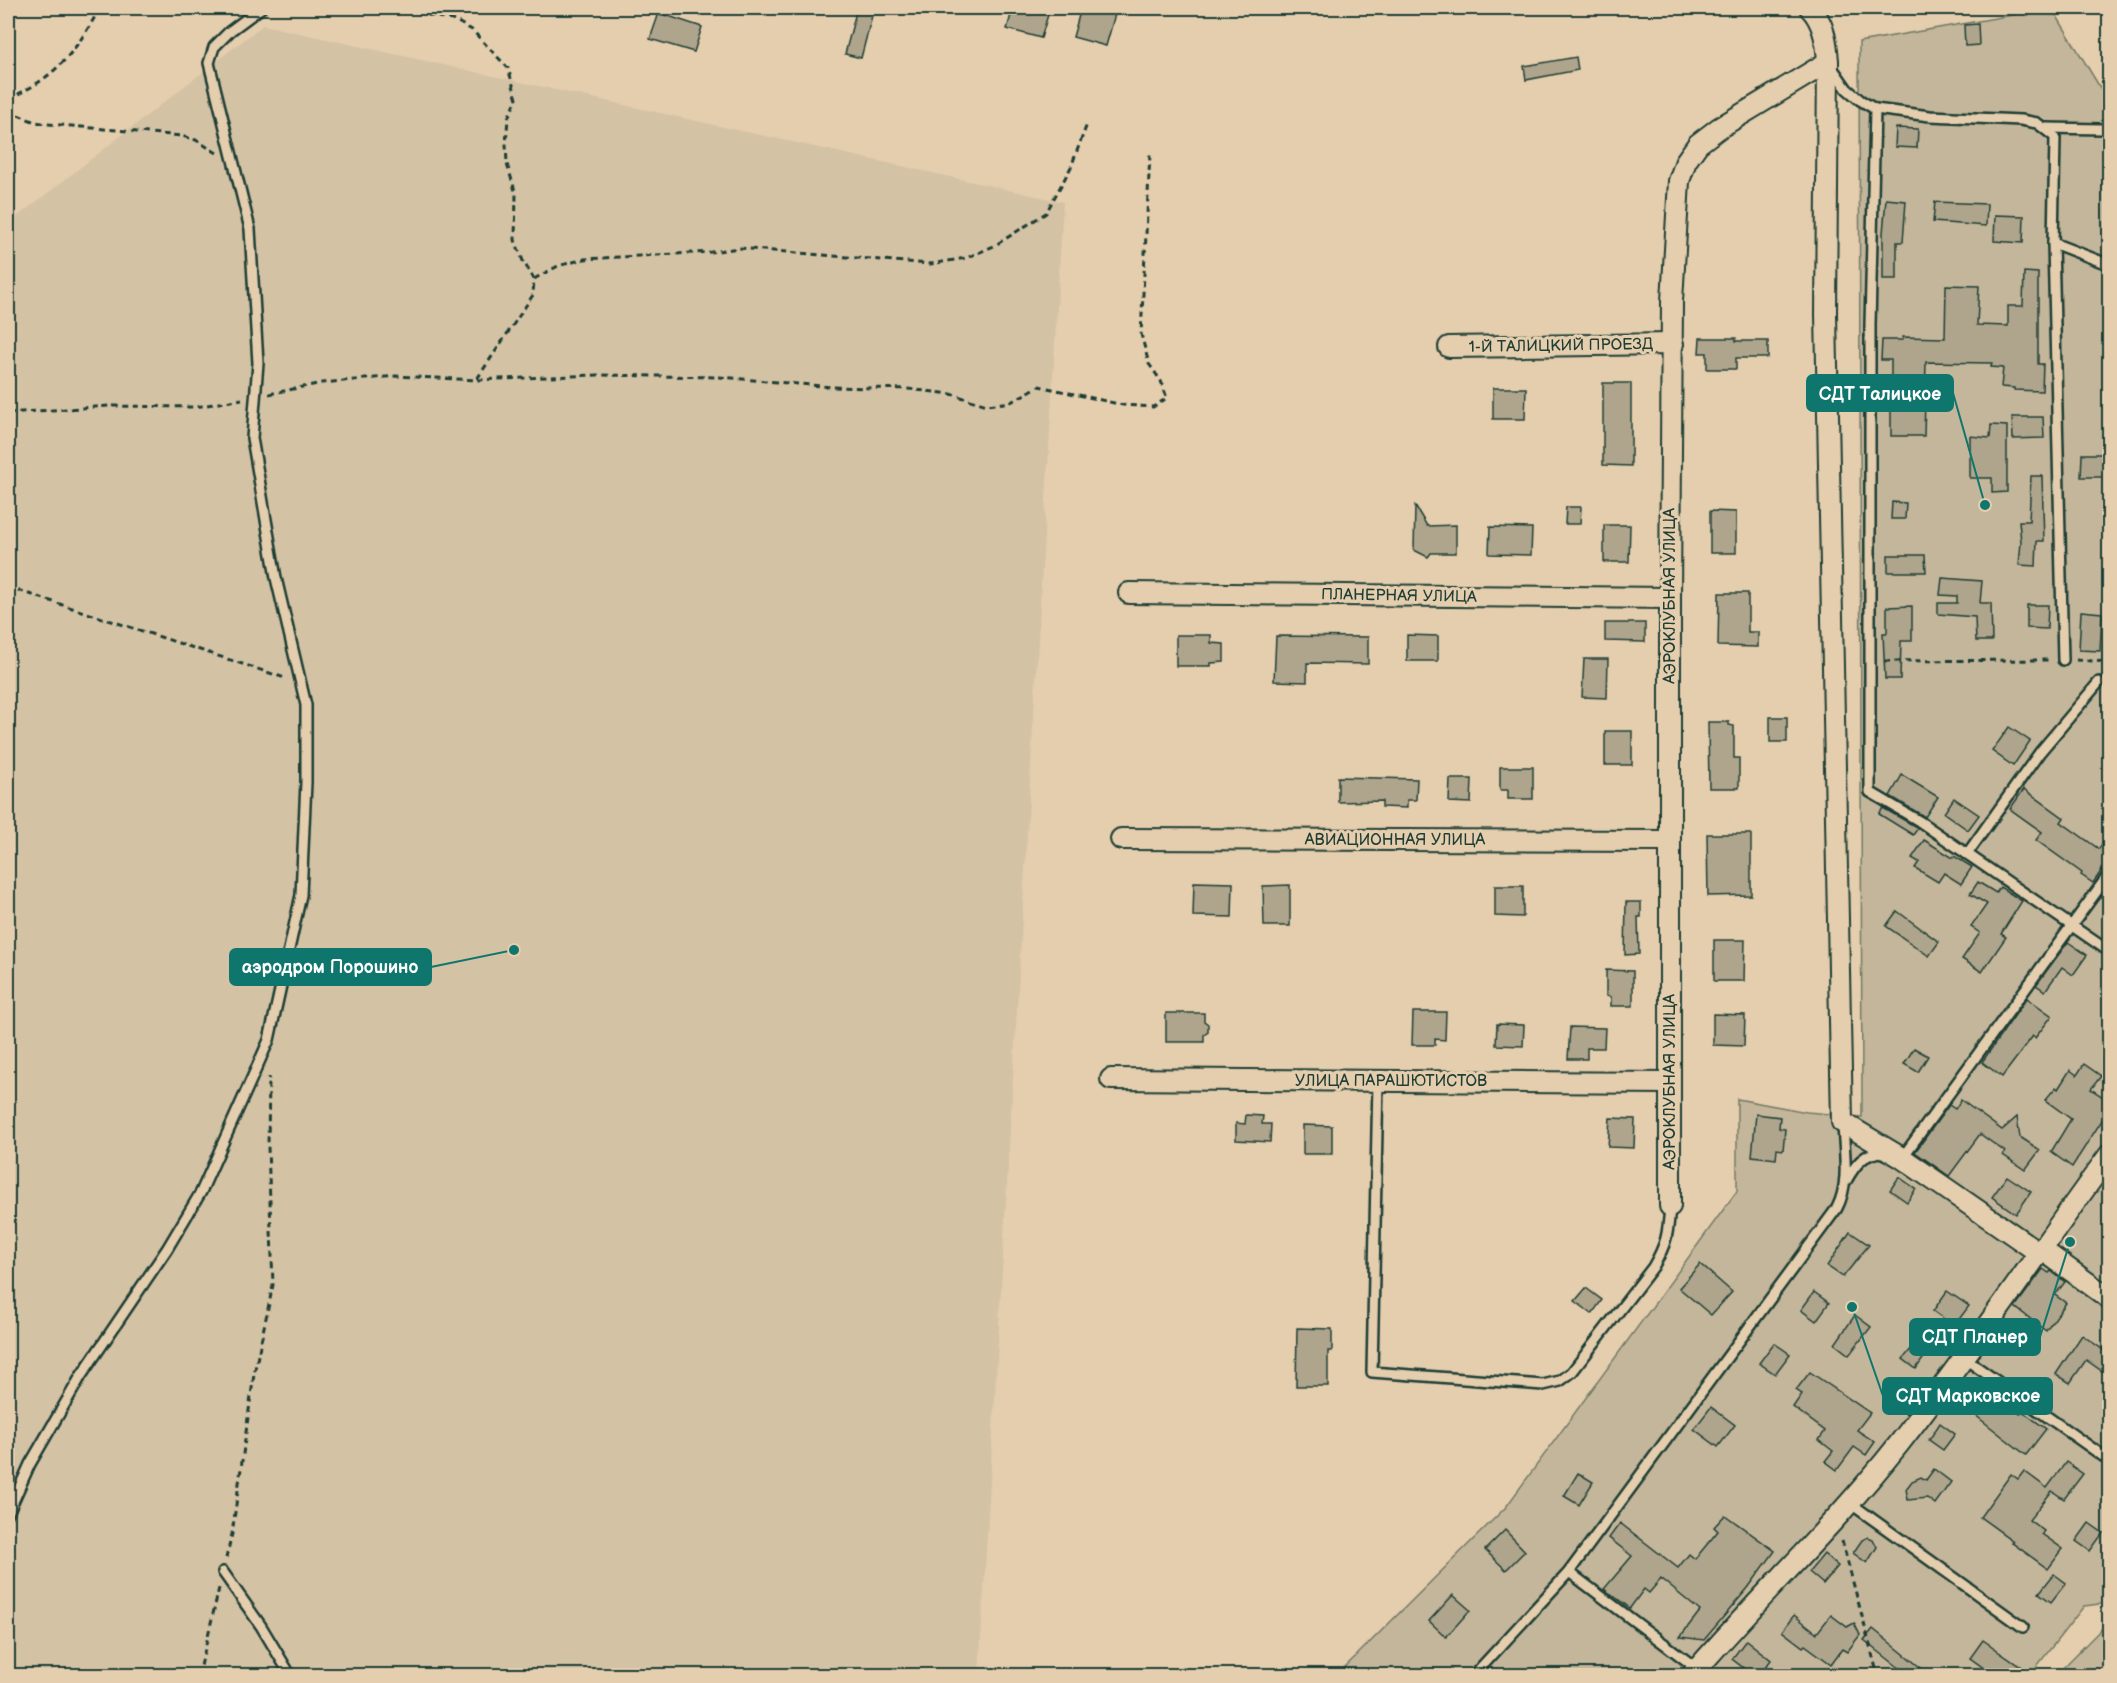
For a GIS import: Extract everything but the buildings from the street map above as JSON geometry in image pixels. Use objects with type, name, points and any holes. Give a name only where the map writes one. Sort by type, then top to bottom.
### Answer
[{"type":"street","points":[[1810,8],[1815,13],[1826,39],[1828,62],[1827,326],[1842,1122],[1897,1155],[2038,1252],[2048,1254],[2109,1299]]},
{"type":"street","name":"АЭРОКЛУБНАЯ УЛИЦА","points":[[1670,1206],[1669,841],[1672,301],[1679,181],[1686,161],[1698,144],[1719,128],[1828,62]]},
{"type":"street","name":"1-Й ТАЛИЦКИЙ ПРОЕЗД","points":[[1449,347],[1672,344]]},
{"type":"street","name":"ПЛАНЕРНАЯ УЛИЦА","points":[[1129,593],[1670,598]]},
{"type":"street","name":"АВИАЦИОННАЯ УЛИЦА","points":[[1121,839],[1669,841]]},
{"type":"street","name":"УЛИЦА ПАРАШЮТИСТОВ","points":[[1111,1079],[1670,1083]]},
{"type":"street","points":[[1699,1673],[1898,1446],[1964,1358],[2109,1154]]},
{"type":"lane","points":[[8,1513],[30,1464],[81,1376],[167,1249],[201,1192],[269,1040],[301,895],[306,783],[306,705],[276,578],[252,438],[258,363],[250,229],[209,63],[214,47],[230,31],[261,8]]},
{"type":"lane","points":[[1828,62],[1847,89],[1875,109],[1930,116],[2021,120],[2037,123],[2055,137],[2053,243],[2063,660]]},
{"type":"lane","points":[[1875,109],[1870,325],[1870,792],[1919,821],[2109,952]]},
{"type":"lane","points":[[2046,128],[2103,129]]},
{"type":"lane","points":[[2053,243],[2109,265]]},
{"type":"lane","points":[[1967,854],[2040,752],[2099,682]]},
{"type":"lane","points":[[1845,1184],[1855,1166],[1864,1157],[1875,1152],[1897,1155],[2109,873]]},
{"type":"lane","points":[[1378,1081],[1372,1372],[1542,1385],[1560,1382],[1572,1372],[1653,1267],[1663,1250],[1668,1235],[1670,1206]]},
{"type":"lane","points":[[1473,1676],[1569,1572],[1837,1208],[1843,1197],[1845,1184],[1842,1122]]},
{"type":"lane","points":[[1964,1358],[2109,1461]]},
{"type":"lane","points":[[1850,1503],[2023,1627]]},
{"type":"lane","points":[[223,1572],[261,1626],[291,1676]]},
{"type":"lane","points":[[1569,1572],[1699,1673]]},
{"type":"path","points":[[8,99],[45,78],[62,64],[80,43],[100,8]]},
{"type":"path","points":[[398,8],[456,21],[472,30],[508,68],[517,99],[508,118],[507,164],[516,194],[514,240],[534,279],[533,295],[476,380]]},
{"type":"path","points":[[8,111],[42,123],[182,136],[196,140],[216,151],[235,172]]},
{"type":"path","points":[[534,279],[558,266],[584,259],[711,252],[739,248],[930,264],[966,258],[994,246],[1046,213],[1071,167],[1087,124]]},
{"type":"path","points":[[8,413],[110,406],[196,406],[322,382],[385,377],[476,380],[597,375],[720,377],[833,387],[908,389],[951,394],[987,405],[1011,402],[1039,386],[1123,405],[1153,407],[1167,398],[1161,381],[1149,364],[1141,334],[1150,154]]},
{"type":"path","points":[[8,587],[301,683]]},
{"type":"path","points":[[1870,661],[2063,660],[2109,662]]},
{"type":"path","points":[[200,1676],[231,1534],[254,1374],[273,1285],[268,1147],[269,1075]]},
{"type":"path","points":[[1836,1519],[1878,1676]]},
{"type":"shaded area","points":[[2052,8],[2110,104],[2109,1603],[2084,1606],[2030,1675],[1336,1676],[1506,1507],[1737,1191],[1737,1099],[1807,1112],[1862,1117],[1859,42]]},
{"type":"shaded area","points":[[263,25],[1063,202],[979,1675],[8,1676],[8,224]]},
{"type":"shaded area","points":[[2109,1621],[2109,1675],[2056,1675]]},
{"type":"place","name":"СДТ Талицкое","points":[[1985,505]]},
{"type":"place","name":"аэродром Порошино","points":[[514,950]]},
{"type":"place","name":"СДТ Планер","points":[[2070,1242]]},
{"type":"place","name":"СДТ Марковское","points":[[1852,1307]]}]
